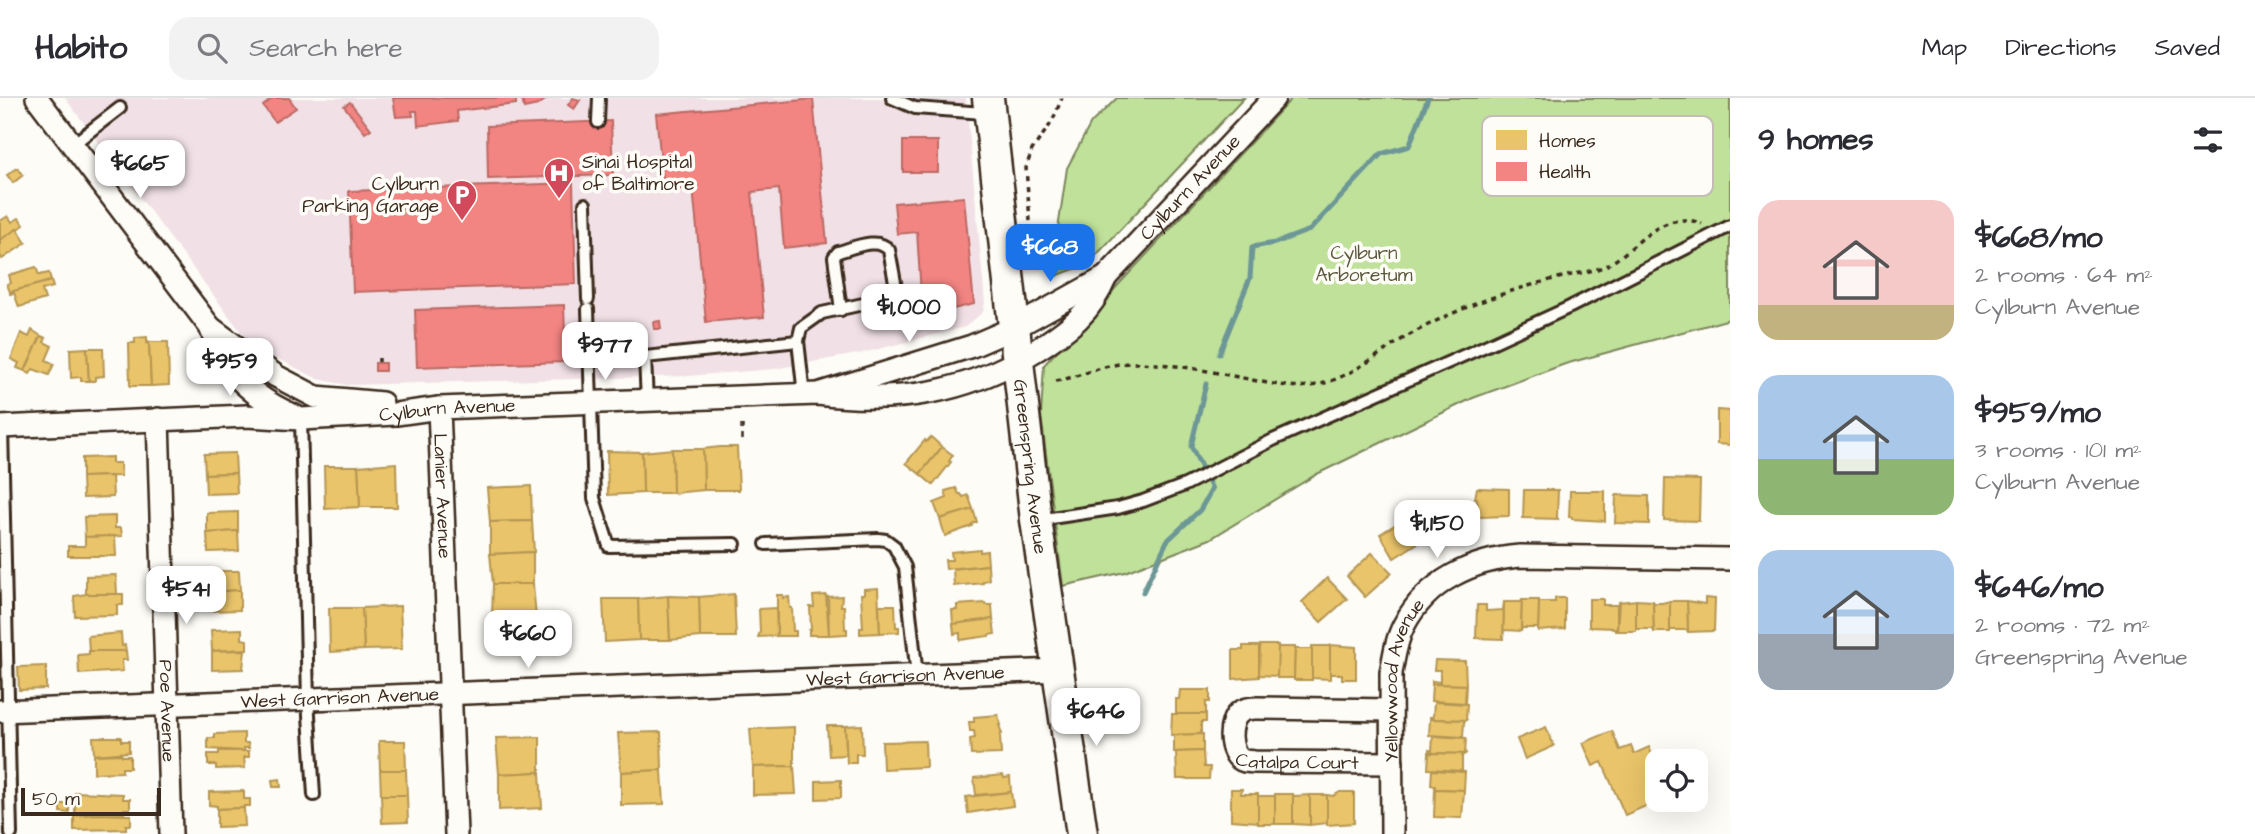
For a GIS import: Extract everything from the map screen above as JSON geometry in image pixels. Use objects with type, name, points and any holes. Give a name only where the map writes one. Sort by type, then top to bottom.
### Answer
[{"type":"main road","name":"Greenspring Avenue","points":[[989,107],[1035,520],[1083,834]]},
{"type":"street","name":"Lanier Avenue","points":[[37,98],[210,327],[224,360],[261,398],[301,419]]},
{"type":"street","name":"Cylburn Avenue","points":[[811,394],[947,354],[1014,328],[1106,277],[1274,98]]},
{"type":"street","name":"Cylburn Avenue","points":[[1,427],[246,416],[301,419],[396,414],[439,408],[811,394],[856,399],[919,394],[982,379],[1017,362],[1066,331],[1086,313],[1106,277]]},
{"type":"street","name":"Lanier Avenue","points":[[210,327],[276,376],[316,397],[439,408],[456,834]]},
{"type":"street","name":"Cylburn Avenue","points":[[246,416],[353,402]]},
{"type":"street","name":"Poe Avenue","points":[[158,419],[171,834]]},
{"type":"street","name":"Yellowwood Avenue","points":[[1392,834],[1391,673],[1395,648],[1404,626],[1432,589],[1473,565],[1497,558],[1730,559]]},
{"type":"street","name":"West Garrison Avenue","points":[[5,711],[1058,670]]},
{"type":"street","name":"Catalpa Court","points":[[1391,710],[1245,709],[1238,713],[1232,724],[1232,744],[1235,753],[1242,760],[1254,762],[1392,763]]},
{"type":"lane","points":[[598,98],[598,122]]},
{"type":"lane","points":[[892,98],[915,107],[984,113],[989,107]]},
{"type":"lane","points":[[72,145],[120,108]]},
{"type":"lane","points":[[585,204],[594,498],[609,547],[735,544]]},
{"type":"lane","points":[[1035,520],[1118,508],[1185,485],[1240,456],[1557,313],[1725,228]]},
{"type":"lane","points":[[811,394],[798,341],[801,328],[822,313],[841,310],[895,297],[897,293],[890,250],[885,245],[878,242],[838,252],[834,257],[841,310]]},
{"type":"lane","points":[[647,402],[645,357],[798,341]]},
{"type":"lane","points":[[246,416],[276,376]]},
{"type":"lane","points":[[301,419],[307,699],[314,795]]},
{"type":"lane","points":[[1,427],[5,711],[11,834]]},
{"type":"lane","points":[[766,544],[878,539],[886,540],[894,546],[905,567],[917,676]]},
{"type":"path","points":[[1033,268],[1026,168],[1032,150],[1052,122],[1062,98]]},
{"type":"path","points":[[1056,381],[1113,364],[1135,363],[1202,370],[1298,387],[1318,385],[1338,378],[1414,332],[1448,315],[1536,284],[1607,265],[1663,224],[1686,220],[1725,228]]},
{"type":"path","points":[[742,425],[742,442]]},
{"type":"shaded area","name":"Sinai Hospital of Baltimore","points":[[65,98],[966,98],[985,303],[983,312],[965,327],[863,353],[774,369],[688,376],[347,385],[318,379],[258,349],[241,332]]},
{"type":"green space","points":[[1117,98],[1244,98],[1088,264],[1056,276],[1053,263],[1067,168],[1091,123]]},
{"type":"green space","name":"Cylburn Arboretum","points":[[1292,98],[1730,98],[1730,319],[1565,364],[1473,398],[1317,474],[1210,539],[1125,572],[1063,586],[1041,415],[1044,365]]},
{"type":"building: Homes","points":[[17,168],[23,175],[13,183],[7,175]]},
{"type":"building: Homes","points":[[8,216],[12,222],[19,218],[24,225],[0,240],[0,221]]},
{"type":"building: Homes","points":[[17,229],[26,243],[2,259],[0,240]]},
{"type":"building: Homes","points":[[36,267],[39,275],[49,273],[51,281],[10,292],[7,284],[11,283],[9,275]]},
{"type":"building: Homes","points":[[51,281],[53,287],[42,290],[45,299],[19,307],[14,293],[10,294],[10,292]]},
{"type":"building: Homes","points":[[32,330],[41,336],[25,371],[17,368],[19,363],[11,359],[21,333],[29,337]]},
{"type":"building: Homes","points":[[41,336],[46,338],[44,342],[52,346],[46,360],[54,364],[49,375],[33,369],[30,374],[25,371]]},
{"type":"building: Homes","points":[[147,337],[151,386],[130,386],[129,343],[135,343],[135,338]]},
{"type":"building: Homes","points":[[149,342],[168,342],[169,385],[151,386]]},
{"type":"building: Homes","points":[[87,348],[89,381],[81,381],[81,377],[71,378],[70,349]]},
{"type":"building: Homes","points":[[87,348],[103,348],[104,376],[95,377],[95,381],[89,381]]},
{"type":"building: Homes","points":[[1717,410],[1730,411],[1730,445],[1717,444]]},
{"type":"building: Homes","points":[[931,437],[942,447],[920,474],[906,463],[925,440],[926,442]]},
{"type":"building: Homes","points":[[737,447],[739,490],[704,490],[703,449]]},
{"type":"building: Homes","points":[[942,447],[953,455],[949,461],[951,462],[933,485],[920,474]]},
{"type":"building: Homes","points":[[672,449],[703,449],[704,490],[673,493]]},
{"type":"building: Homes","points":[[672,449],[673,493],[643,493],[642,452]]},
{"type":"building: Homes","points":[[607,451],[642,452],[643,493],[608,495]]},
{"type":"building: Homes","points":[[235,453],[236,473],[205,474],[204,454]]},
{"type":"building: Homes","points":[[112,457],[112,463],[120,463],[121,476],[82,477],[82,458]]},
{"type":"building: Homes","points":[[396,463],[397,507],[360,507],[358,466]]},
{"type":"building: Homes","points":[[324,466],[358,466],[360,507],[325,509]]},
{"type":"building: Homes","points":[[236,473],[237,493],[206,494],[205,474]]},
{"type":"building: Homes","points":[[112,476],[113,497],[83,498],[82,477]]},
{"type":"building: Homes","points":[[1665,479],[1700,480],[1699,521],[1664,520]]},
{"type":"building: Homes","points":[[531,486],[532,521],[490,522],[487,488]]},
{"type":"building: Homes","points":[[956,488],[963,497],[968,495],[973,509],[940,519],[934,503],[947,498],[945,491]]},
{"type":"building: Homes","points":[[1477,488],[1509,489],[1509,516],[1478,517],[1475,498]]},
{"type":"building: Homes","points":[[1524,490],[1558,490],[1558,519],[1523,518]]},
{"type":"building: Homes","points":[[1570,491],[1605,491],[1605,521],[1569,517]]},
{"type":"building: Homes","points":[[1616,495],[1649,496],[1649,524],[1615,523]]},
{"type":"building: Homes","points":[[1428,503],[1463,503],[1462,532],[1428,531]]},
{"type":"building: Homes","points":[[973,509],[977,522],[945,536],[940,519]]},
{"type":"building: Homes","points":[[238,512],[238,531],[207,533],[207,513]]},
{"type":"building: Homes","points":[[115,516],[115,528],[121,528],[122,536],[85,537],[84,517]]},
{"type":"building: Homes","points":[[1409,516],[1424,539],[1394,558],[1380,534]]},
{"type":"building: Homes","points":[[532,521],[534,552],[490,554],[490,522]]},
{"type":"building: Homes","points":[[238,531],[239,551],[208,552],[207,533]]},
{"type":"building: Homes","points":[[115,536],[116,556],[68,556],[68,546],[85,546],[85,537]]},
{"type":"building: Homes","points":[[980,549],[980,552],[987,551],[988,565],[946,569],[945,560],[952,560],[951,552]]},
{"type":"building: Homes","points":[[533,552],[533,584],[493,584],[490,554]]},
{"type":"building: Homes","points":[[1372,553],[1392,573],[1365,597],[1347,576]]},
{"type":"building: Homes","points":[[988,565],[989,580],[954,586],[953,569]]},
{"type":"building: Homes","points":[[209,571],[239,571],[240,590],[210,592]]},
{"type":"building: Homes","points":[[116,575],[117,594],[86,594],[86,576]]},
{"type":"building: Homes","points":[[1327,578],[1347,599],[1321,622],[1302,602]]},
{"type":"building: Homes","points":[[493,584],[533,584],[536,617],[492,618]]},
{"type":"building: Homes","points":[[878,588],[880,633],[860,634],[860,628],[863,628],[861,594],[864,594],[864,589]]},
{"type":"building: Homes","points":[[240,590],[240,610],[210,611],[210,592]]},
{"type":"building: Homes","points":[[123,594],[123,605],[117,605],[117,615],[75,616],[74,596]]},
{"type":"building: Homes","points":[[734,594],[736,637],[700,637],[699,597]]},
{"type":"building: Homes","points":[[777,595],[789,597],[796,636],[777,636]]},
{"type":"building: Homes","points":[[826,595],[829,635],[809,635],[810,607],[814,607],[813,596]]},
{"type":"building: Homes","points":[[668,596],[670,640],[639,640],[638,599]]},
{"type":"building: Homes","points":[[668,596],[699,597],[700,637],[670,640]]},
{"type":"building: Homes","points":[[842,596],[841,606],[844,606],[847,634],[829,635],[828,597]]},
{"type":"building: Homes","points":[[1555,598],[1565,598],[1565,629],[1538,631],[1539,602],[1555,602]]},
{"type":"building: Homes","points":[[1705,598],[1715,599],[1714,631],[1688,632],[1687,601],[1705,604]]},
{"type":"building: Homes","points":[[603,599],[638,599],[639,640],[605,642]]},
{"type":"building: Homes","points":[[1589,599],[1603,599],[1603,605],[1617,605],[1617,631],[1615,628],[1589,627]]},
{"type":"building: Homes","points":[[1522,600],[1521,631],[1504,630],[1503,639],[1504,602]]},
{"type":"building: Homes","points":[[1522,600],[1539,600],[1538,628],[1522,628],[1521,631]]},
{"type":"building: Homes","points":[[1636,600],[1653,601],[1654,632],[1653,629],[1636,629]]},
{"type":"building: Homes","points":[[1636,600],[1636,631],[1617,631],[1619,602]]},
{"type":"building: Homes","points":[[1653,601],[1670,601],[1670,632],[1654,632]]},
{"type":"building: Homes","points":[[1670,601],[1687,601],[1688,632],[1670,630]]},
{"type":"building: Homes","points":[[1504,602],[1503,639],[1476,638],[1477,605],[1486,605],[1486,611],[1503,610]]},
{"type":"building: Homes","points":[[879,605],[895,605],[896,627],[899,627],[899,632],[880,633]]},
{"type":"building: Homes","points":[[957,605],[992,605],[993,619],[953,624],[952,610],[957,610]]},
{"type":"building: Homes","points":[[400,606],[402,649],[364,650],[362,608]]},
{"type":"building: Homes","points":[[329,608],[362,608],[364,650],[330,652]]},
{"type":"building: Homes","points":[[776,608],[777,636],[758,637],[759,609]]},
{"type":"building: Homes","points":[[993,619],[995,634],[960,640],[960,633],[954,634],[953,624]]},
{"type":"building: Homes","points":[[242,629],[242,639],[247,640],[247,649],[212,651],[211,630]]},
{"type":"building: Homes","points":[[121,633],[122,646],[125,645],[126,651],[89,651],[88,636]]},
{"type":"building: Homes","points":[[1260,645],[1278,645],[1278,676],[1259,675]]},
{"type":"building: Homes","points":[[1330,645],[1356,647],[1356,679],[1342,679],[1342,674],[1330,674]]},
{"type":"building: Homes","points":[[1243,646],[1259,646],[1259,677],[1233,679],[1233,650],[1243,650]]},
{"type":"building: Homes","points":[[1312,646],[1330,646],[1330,679],[1312,678]]},
{"type":"building: Homes","points":[[1278,647],[1295,647],[1294,678],[1277,678]]},
{"type":"building: Homes","points":[[1295,649],[1312,649],[1312,680],[1294,680]]},
{"type":"building: Homes","points":[[245,650],[243,669],[212,670],[212,651]]},
{"type":"building: Homes","points":[[89,651],[126,651],[127,660],[122,660],[123,671],[79,674],[78,655],[89,654]]},
{"type":"building: Homes","points":[[1435,660],[1465,661],[1466,685],[1432,684],[1432,681],[1440,682],[1440,670],[1434,670]]},
{"type":"building: Homes","points":[[46,666],[46,689],[19,690],[18,667]]},
{"type":"building: Homes","points":[[1432,684],[1466,685],[1465,703],[1431,701]]},
{"type":"building: Homes","points":[[1180,690],[1210,690],[1206,714],[1176,714],[1176,699],[1179,699]]},
{"type":"building: Homes","points":[[1434,702],[1467,704],[1466,720],[1430,719],[1433,717]]},
{"type":"building: Homes","points":[[1172,714],[1206,714],[1206,722],[1201,722],[1201,734],[1171,735]]},
{"type":"building: Homes","points":[[998,715],[1002,734],[1001,754],[971,755],[970,739],[975,738],[974,731],[970,731],[969,722],[974,722],[974,717]]},
{"type":"building: Homes","points":[[1430,719],[1466,720],[1463,737],[1429,735]]},
{"type":"building: Homes","points":[[862,725],[863,754],[856,754],[856,763],[847,763],[845,726]]},
{"type":"building: Homes","points":[[827,726],[845,726],[846,755],[829,756]]},
{"type":"building: Homes","points":[[794,727],[794,766],[753,767],[750,729]]},
{"type":"building: Homes","points":[[1546,727],[1554,746],[1525,759],[1517,739]]},
{"type":"building: Homes","points":[[1612,731],[1620,750],[1631,746],[1634,754],[1649,747],[1650,749],[1645,749],[1645,806],[1625,815],[1602,762],[1593,766],[1583,743]]},
{"type":"building: Homes","points":[[661,732],[662,770],[621,772],[618,733]]},
{"type":"building: Homes","points":[[244,733],[244,743],[248,743],[249,748],[244,748],[244,751],[208,749],[208,738],[215,738],[215,734]]},
{"type":"building: Homes","points":[[1203,734],[1203,751],[1174,752],[1174,735]]},
{"type":"building: Homes","points":[[1433,736],[1466,738],[1465,754],[1429,753],[1429,750],[1432,751]]},
{"type":"building: Homes","points":[[93,737],[121,737],[121,741],[129,741],[129,752],[94,755]]},
{"type":"building: Homes","points":[[540,737],[540,772],[499,774],[496,738]]},
{"type":"building: Homes","points":[[379,741],[405,741],[406,770],[380,770]]},
{"type":"building: Homes","points":[[925,741],[926,767],[883,769],[882,742]]},
{"type":"building: Homes","points":[[219,751],[249,751],[249,757],[244,757],[245,768],[216,769],[216,765],[208,765],[208,754],[219,754]]},
{"type":"building: Homes","points":[[1203,751],[1204,767],[1210,767],[1209,779],[1177,779],[1176,752]]},
{"type":"building: Homes","points":[[1429,753],[1465,754],[1462,756],[1462,771],[1428,769]]},
{"type":"building: Homes","points":[[94,755],[130,756],[130,768],[122,768],[122,772],[94,773]]},
{"type":"building: Homes","points":[[794,766],[796,794],[753,795],[753,767]]},
{"type":"building: Homes","points":[[380,770],[406,770],[407,795],[381,795]]},
{"type":"building: Homes","points":[[662,770],[664,804],[621,805],[621,772]]},
{"type":"building: Homes","points":[[1432,770],[1465,772],[1464,790],[1435,789],[1435,786],[1431,785]]},
{"type":"building: Homes","points":[[540,772],[542,808],[499,810],[499,774]]},
{"type":"building: Homes","points":[[1003,775],[1004,778],[1010,777],[1011,792],[976,795],[974,778]]},
{"type":"building: Homes","points":[[280,779],[281,787],[273,787],[272,780]]},
{"type":"building: Homes","points":[[841,780],[841,798],[816,799],[816,781]]},
{"type":"building: Homes","points":[[1231,789],[1242,789],[1241,794],[1258,794],[1258,822],[1231,820]]},
{"type":"building: Homes","points":[[1435,789],[1464,790],[1462,818],[1434,817]]},
{"type":"building: Homes","points":[[244,791],[244,799],[250,799],[250,806],[217,809],[217,806],[209,805],[209,792]]},
{"type":"building: Homes","points":[[75,792],[123,794],[123,799],[130,799],[130,809],[124,809],[124,814],[75,813]]},
{"type":"building: Homes","points":[[1011,792],[1013,806],[968,813],[966,797]]},
{"type":"building: Homes","points":[[1340,792],[1354,792],[1354,823],[1327,825],[1327,795],[1333,796]]},
{"type":"building: Homes","points":[[1275,794],[1293,794],[1293,824],[1275,824]]},
{"type":"building: Homes","points":[[1293,794],[1310,795],[1310,825],[1293,824]]},
{"type":"building: Homes","points":[[381,795],[407,795],[408,822],[382,823]]},
{"type":"building: Homes","points":[[1310,795],[1327,795],[1327,823],[1310,825]]},
{"type":"building: Homes","points":[[1258,796],[1275,796],[1275,824],[1258,824]]},
{"type":"building: Homes","points":[[60,804],[69,804],[69,813],[60,812]]},
{"type":"building: Homes","points":[[244,808],[245,826],[217,827],[217,809]]},
{"type":"building: Homes","points":[[131,815],[131,825],[126,825],[126,829],[74,830],[74,816]]},
{"type":"building: Health","points":[[273,98],[289,98],[296,108],[275,122],[263,106]]},
{"type":"building: Health","points":[[393,98],[516,98],[516,104],[457,111],[458,121],[418,126],[417,111],[412,111],[413,116],[396,117]]},
{"type":"building: Health","points":[[522,98],[548,98],[538,105],[524,108]]},
{"type":"building: Health","points":[[573,98],[580,100],[574,109],[568,105]]},
{"type":"building: Health","points":[[813,99],[827,243],[784,248],[779,189],[752,192],[764,317],[706,322],[693,188],[664,191],[656,114]]},
{"type":"building: Health","points":[[350,102],[371,129],[365,133],[344,106]]},
{"type":"building: Health","points":[[611,121],[613,175],[488,179],[487,126]]},
{"type":"building: Health","points":[[903,141],[938,141],[938,172],[903,172]]},
{"type":"building: Health","name":"Cylburn Parking Garage","points":[[573,183],[576,284],[353,292],[349,191]]},
{"type":"building: Health","points":[[964,197],[974,304],[928,315],[921,295],[917,232],[897,234],[894,203]]},
{"type":"building: Health","points":[[564,305],[566,362],[417,367],[415,310]]},
{"type":"building: Health","points":[[660,321],[661,329],[654,329],[653,322]]},
{"type":"building: Health","points":[[375,363],[385,363],[385,371],[375,371]]},
{"type":"waterway","points":[[1219,354],[1250,278],[1252,247],[1275,243],[1310,230],[1381,154],[1409,146],[1428,98]]},
{"type":"waterway","points":[[1143,592],[1167,541],[1200,510],[1212,489],[1191,446],[1206,384]]},
{"type":"place","name":"Sinai Hospital of Baltimore","points":[[559,200]]},
{"type":"place","name":"Cylburn Parking Garage","points":[[462,222]]}]
